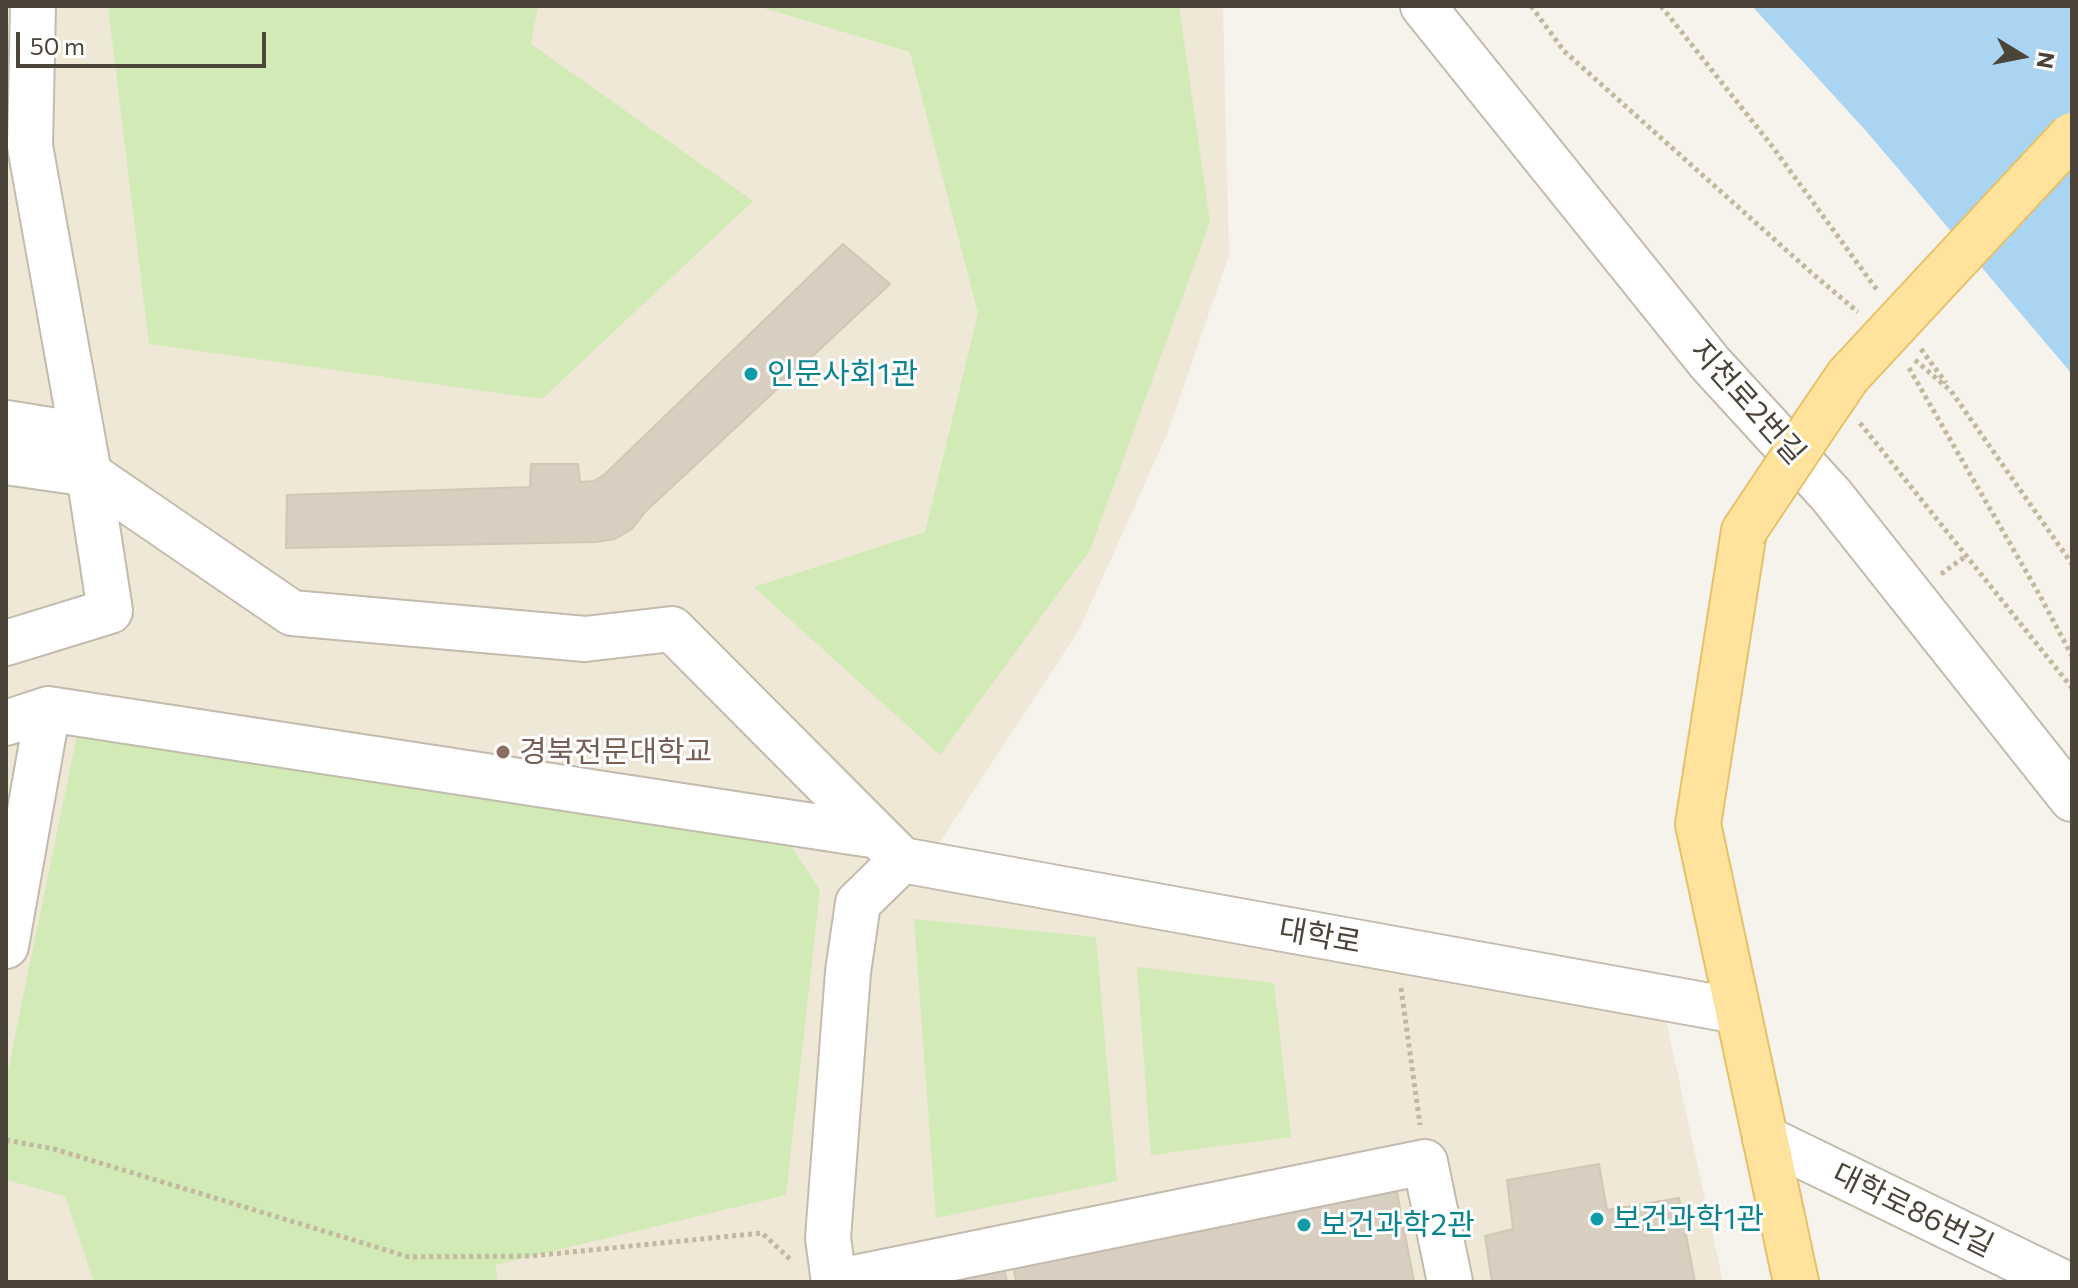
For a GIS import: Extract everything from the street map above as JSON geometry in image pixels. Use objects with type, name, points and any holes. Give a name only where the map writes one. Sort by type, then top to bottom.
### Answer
[{"type":"main road","points":[[1796,1282],[1698,824],[1744,531],[1834,398],[2072,135]]},
{"type":"street","points":[[6,643],[110,611],[86,455],[30,146],[33,6]]},
{"type":"street","name":"지천로2번길","points":[[1423,6],[1710,363],[1831,495],[2072,799]]},
{"type":"street","points":[[6,423],[86,455],[292,613],[585,639],[672,629],[890,848],[858,903],[848,972],[828,1238],[834,1282],[1425,1162],[1450,1282]]},
{"type":"street","points":[[6,462],[86,455]]},
{"type":"street","points":[[6,723],[48,709],[6,946]]},
{"type":"street","name":"대학로","points":[[48,709],[890,848],[1395,949],[1737,1011]]},
{"type":"street","name":"대학로86번길","points":[[1765,1138],[2062,1282]]},
{"type":"path","points":[[1531,6],[1564,51],[1859,313]]},
{"type":"path","points":[[1661,6],[1772,146],[1885,300]]},
{"type":"path","points":[[1913,339],[2072,564]]},
{"type":"path","points":[[1951,391],[1903,354],[2072,656]]},
{"type":"path","points":[[1834,398],[2072,688]]},
{"type":"path","points":[[1395,949],[1425,1162]]},
{"type":"path","points":[[6,1140],[54,1149],[409,1257],[531,1256],[762,1233]]},
{"type":"shaded area","name":"경북전문대학교","points":[[6,6],[1223,6],[1229,255],[1168,432],[1079,630],[919,874],[1664,1011],[1723,1282],[6,1282]]},
{"type":"green space","points":[[108,6],[538,6],[531,44],[753,201],[542,399],[149,344]]},
{"type":"green space","points":[[757,6],[1179,6],[1210,222],[1090,550],[940,755],[754,587],[925,532],[978,313],[910,52]]},
{"type":"green space","points":[[78,730],[786,839],[820,890],[786,1195],[495,1265],[498,1282],[94,1282],[65,1196],[6,1180],[6,1080]]},
{"type":"green space","points":[[914,919],[1096,937],[1117,1181],[936,1218]]},
{"type":"green space","points":[[1137,967],[1274,983],[1291,1137],[1151,1155]]},
{"type":"water","points":[[1752,6],[2072,6],[2072,374],[1867,132]]},
{"type":"building","name":"인문사회1관","points":[[843,244],[890,284],[645,512],[632,529],[615,539],[596,542],[286,548],[287,495],[530,487],[531,464],[578,464],[580,482],[594,481],[605,474]]},
{"type":"building","name":"보건과학1관","points":[[1599,1164],[1607,1210],[1679,1198],[1695,1282],[1492,1282],[1485,1236],[1513,1229],[1507,1180]]},
{"type":"building","name":"보건과학2관","points":[[1396,1187],[1414,1282],[1016,1282],[1013,1264]]},
{"type":"building","points":[[1003,1263],[1007,1282],[909,1282]]},
{"type":"place","name":"인문사회1관","points":[[751,374]]},
{"type":"place","name":"경북전문대학교","points":[[503,752]]},
{"type":"place","name":"보건과학1관","points":[[1597,1219]]},
{"type":"place","name":"보건과학2관","points":[[1304,1225]]}]
